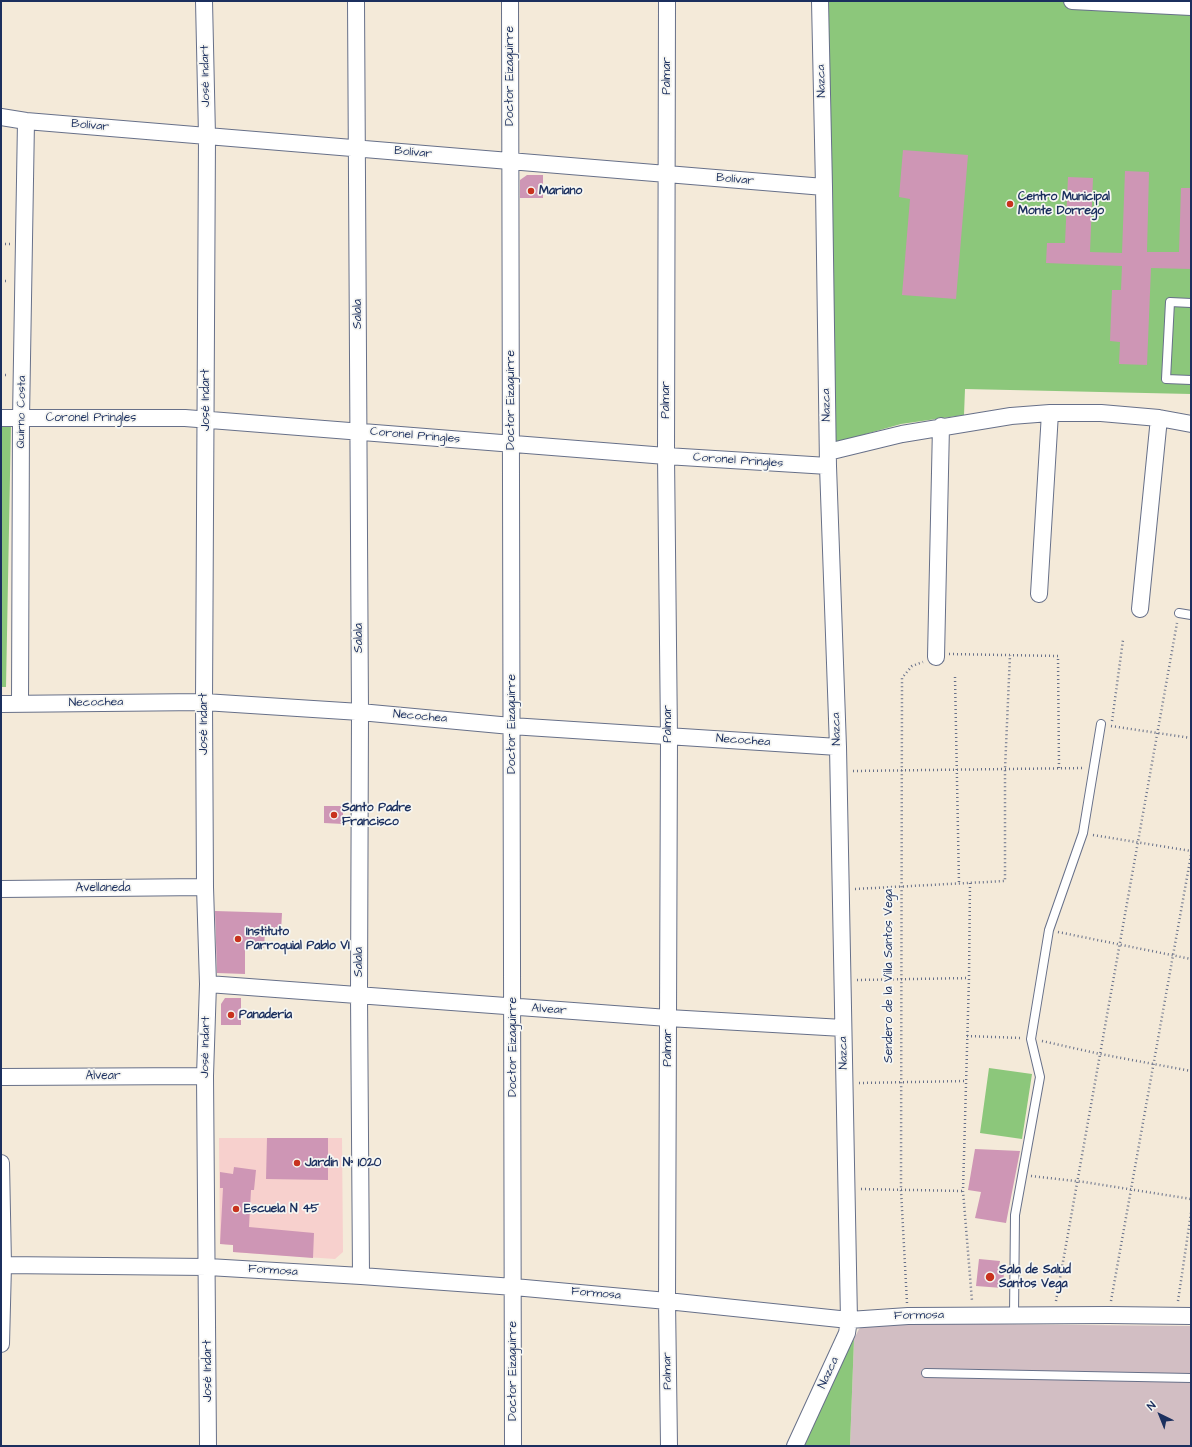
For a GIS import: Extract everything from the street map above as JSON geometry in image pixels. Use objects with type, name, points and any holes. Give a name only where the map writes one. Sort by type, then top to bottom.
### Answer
[{"type":"street","name":"José Indart","points":[[204,1],[207,136],[204,702],[205,887],[208,984],[205,1076],[208,1266],[208,1446]]},
{"type":"street","name":"Salala","points":[[356,1],[360,712],[359,995],[361,1276]]},
{"type":"street","name":"Doctor Eizaguirre","points":[[510,1],[511,726],[514,1287],[513,1446]]},
{"type":"street","name":"Palmar","points":[[667,1],[666,456],[669,737],[667,1301],[669,1446]]},
{"type":"street","name":"Nazca","points":[[796,1446],[847,1333],[849,1320],[838,747],[828,459],[820,1]]},
{"type":"street","points":[[1072,1],[1191,7]]},
{"type":"street","name":"Bolívar","points":[[1,117],[26,121],[824,187]]},
{"type":"street","name":"Quirno Costa","points":[[20,704],[21,418],[26,121]]},
{"type":"street","points":[[1039,594],[1050,414]]},
{"type":"street","name":"Coronel Pringles","points":[[1,418],[185,418],[666,456],[828,459],[902,434],[941,426],[1011,416],[1101,414],[1159,418],[1191,424]]},
{"type":"street","points":[[1140,609],[1159,418]]},
{"type":"street","points":[[936,656],[941,426]]},
{"type":"street","name":"Necochea","points":[[1,704],[204,702],[360,712],[511,726],[838,747]]},
{"type":"street","name":"Avellaneda","points":[[1,888],[205,887]]},
{"type":"street","name":"Alvear","points":[[208,984],[668,1018],[843,1028]]},
{"type":"street","name":"Alvear","points":[[1,1077],[205,1076]]},
{"type":"street","points":[[1,1163],[1,1344]]},
{"type":"street","name":"Formosa","points":[[2,1265],[208,1266],[514,1287],[849,1320],[908,1316],[1183,1316]]},
{"type":"lane","points":[[1191,303],[1170,302],[1166,378],[1191,380]]},
{"type":"lane","points":[[1179,614],[1191,615]]},
{"type":"lane","points":[[1014,1315],[1015,1215],[1040,1077],[1031,1039],[1049,930],[1083,833],[1101,724]]},
{"type":"lane","points":[[926,1372],[1191,1378]]},
{"type":"path","points":[[1,281],[12,281]]},
{"type":"path","points":[[1054,1315],[1179,614]]},
{"type":"path","points":[[1111,726],[1123,640]]},
{"type":"path","name":"Sendero de la Villa Santos Vega","points":[[908,1316],[901,1190],[902,678],[912,666],[936,656],[952,654],[1058,656],[1059,768]]},
{"type":"path","points":[[840,889],[1005,881],[1005,769],[1010,655]]},
{"type":"path","points":[[955,677],[959,884]]},
{"type":"path","points":[[1101,724],[1191,738]]},
{"type":"path","points":[[838,771],[1094,768]]},
{"type":"path","points":[[1083,833],[1191,851]]},
{"type":"path","points":[[1109,1315],[1130,1190],[1191,855]]},
{"type":"path","points":[[970,883],[968,1036],[963,1191],[973,1316]]},
{"type":"path","points":[[1049,930],[1191,959]]},
{"type":"path","points":[[842,980],[969,978]]},
{"type":"path","points":[[968,1036],[1031,1039],[1191,1071]]},
{"type":"path","points":[[844,1083],[966,1081]]},
{"type":"path","points":[[1022,1175],[1191,1199]]},
{"type":"path","points":[[846,1189],[963,1191]]},
{"type":"path","points":[[1183,1316],[1191,1213]]},
{"type":"shaded area","points":[[219,1138],[342,1138],[343,1252],[335,1259],[233,1252],[233,1245],[220,1244]]},
{"type":"shaded area","points":[[869,1323],[1191,1326],[1191,1446],[850,1446],[854,1339],[859,1329]]},
{"type":"green space","name":"Centro Municipal Monte Dorrego","points":[[825,1],[1191,1],[1191,394],[965,389],[964,415],[901,424],[834,443]]},
{"type":"green space","points":[[11,422],[6,687],[1,687],[1,423]]},
{"type":"green space","points":[[989,1068],[1032,1074],[1022,1139],[980,1133]]},
{"type":"green space","points":[[854,1339],[850,1446],[804,1446],[847,1352]]},
{"type":"building","points":[[903,150],[968,155],[956,299],[902,295],[910,199],[899,197]]},
{"type":"building","points":[[1125,171],[1149,172],[1147,252],[1179,252],[1181,188],[1191,188],[1191,269],[1151,268],[1147,365],[1119,364],[1120,342],[1110,341],[1112,290],[1121,290],[1122,266],[1046,263],[1047,243],[1065,243],[1068,177],[1093,178],[1090,252],[1122,253]]},
{"type":"building","name":"Mariano","points":[[527,175],[543,175],[543,198],[520,198],[520,180]]},
{"type":"building","name":"Santo Padre Francisco","points":[[324,806],[343,806],[343,824],[324,823]]},
{"type":"building","name":"Instituto Parroquial Pablo VI","points":[[215,911],[282,913],[281,931],[265,931],[264,948],[245,947],[245,974],[217,973]]},
{"type":"building","name":"Panadería","points":[[225,998],[241,998],[241,1025],[221,1025],[221,1004]]},
{"type":"building","name":"Jardín N° 1020","points":[[267,1138],[328,1138],[328,1180],[266,1179]]},
{"type":"building","points":[[975,1149],[1020,1151],[1006,1223],[975,1218],[981,1192],[968,1190]]},
{"type":"building","name":"Escuela N 45","points":[[234,1167],[256,1170],[254,1190],[251,1190],[249,1227],[314,1233],[313,1258],[233,1252],[233,1245],[220,1244],[223,1188],[220,1188],[220,1172],[233,1174]]},
{"type":"building","name":"Sala de Salud Santos Vega","points":[[979,1259],[1000,1261],[999,1266],[1005,1267],[1002,1288],[976,1286]]},
{"type":"place","name":"Mariano","points":[[531,191]]},
{"type":"place","name":"Centro Municipal Monte Dorrego","points":[[1010,204]]},
{"type":"place","name":"Santo Padre Francisco","points":[[334,815]]},
{"type":"place","name":"Instituto Parroquial Pablo VI","points":[[238,939]]},
{"type":"place","name":"Panadería","points":[[231,1015]]},
{"type":"place","name":"Jardín N° 1020","points":[[297,1163]]},
{"type":"place","name":"Escuela N 45","points":[[236,1209]]},
{"type":"place","name":"Sala de Salud Santos Vega","points":[[990,1277]]}]
